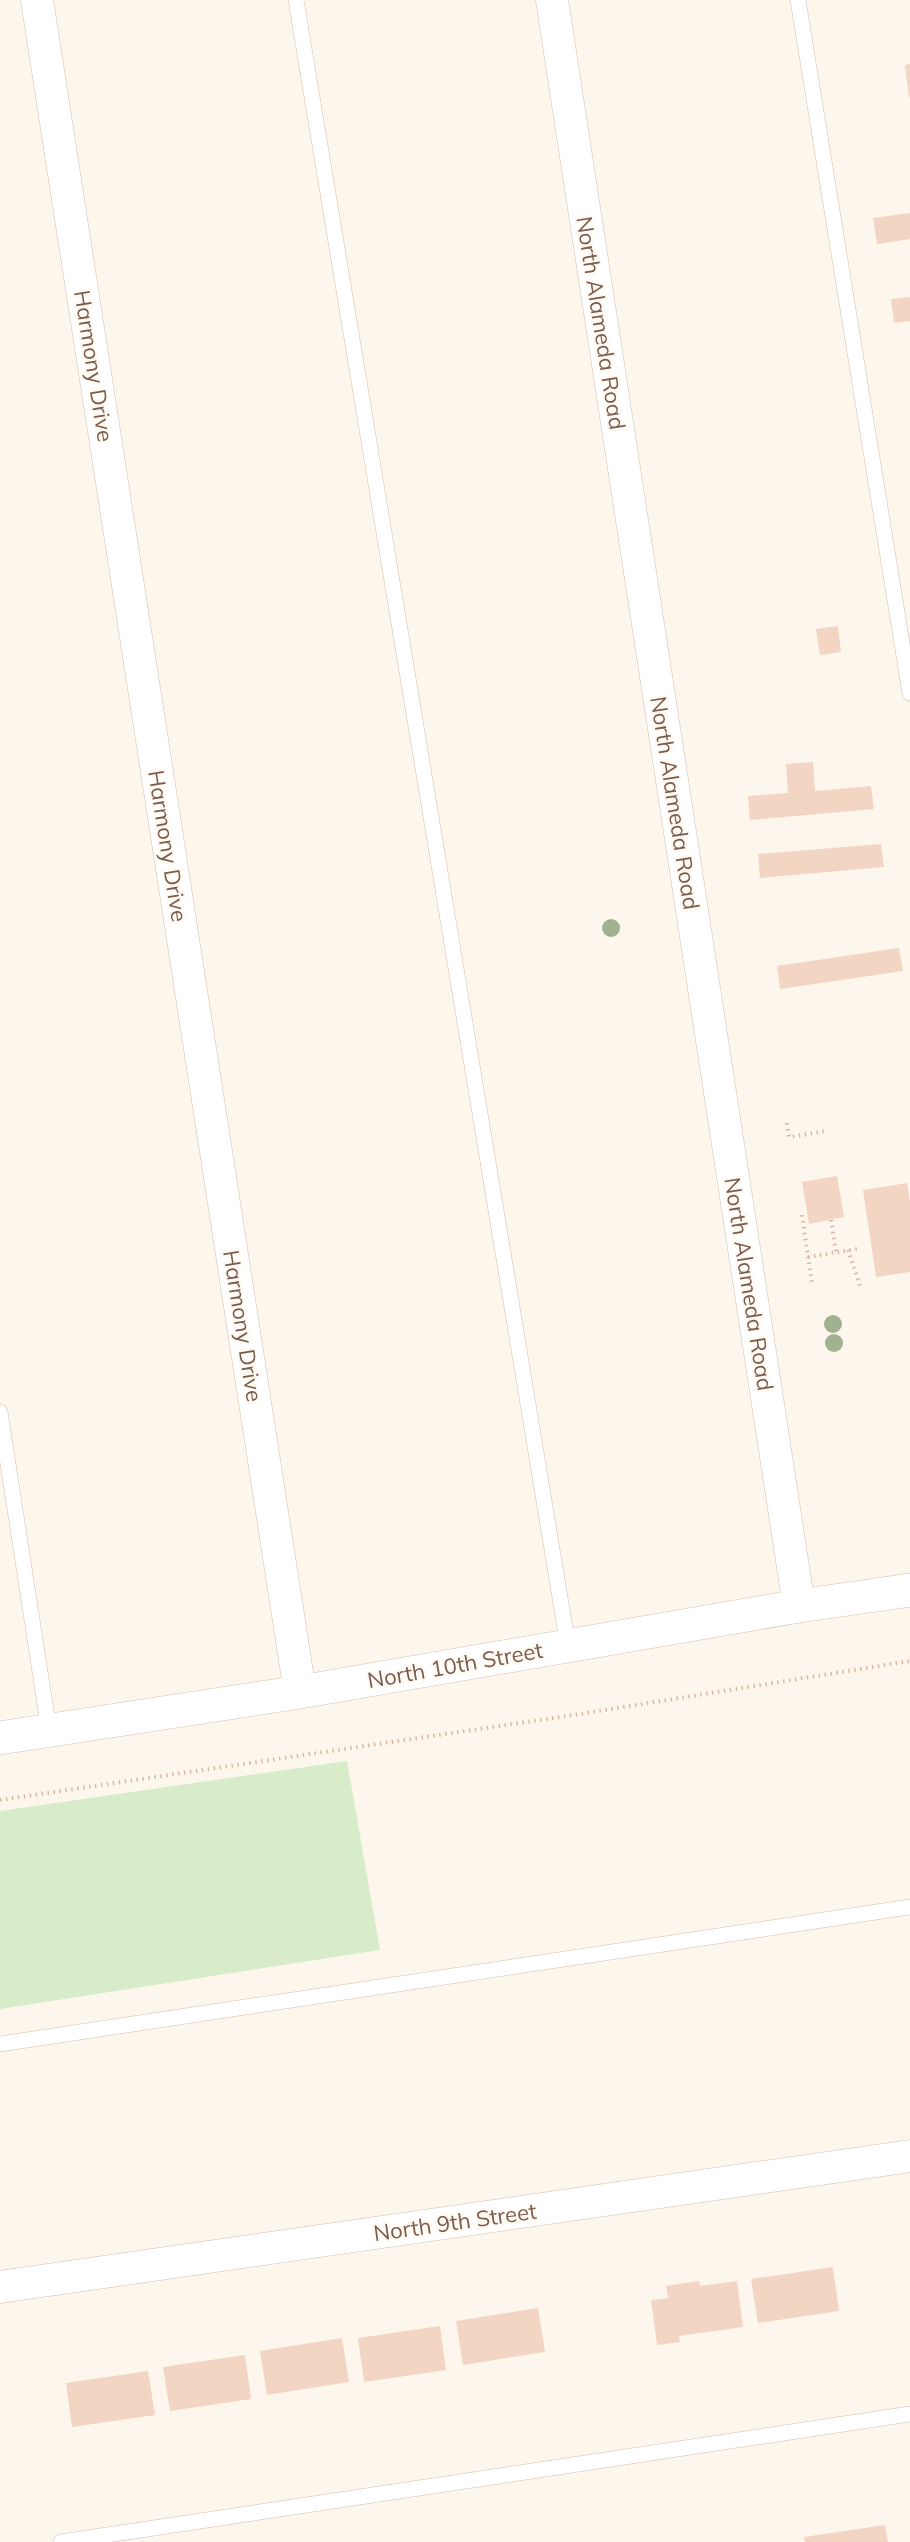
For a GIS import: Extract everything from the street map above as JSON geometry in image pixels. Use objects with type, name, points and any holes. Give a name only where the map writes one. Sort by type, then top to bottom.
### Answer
[{"type":"street","name":"Harmony Drive","points":[[37,0],[300,1692]]},
{"type":"street","name":"North Alameda Road","points":[[552,0],[798,1606]]},
{"type":"street","name":"North 10th Street","points":[[0,1738],[300,1692],[798,1606],[910,1590]]},
{"type":"street","name":"North 9th Street","points":[[0,2287],[910,2156]]},
{"type":"lane","points":[[296,0],[568,1646]]},
{"type":"lane","points":[[798,0],[910,693]]},
{"type":"lane","points":[[0,1412],[49,1730]]},
{"type":"lane","points":[[0,2044],[910,1907]]},
{"type":"lane","points":[[61,2542],[910,2414]]},
{"type":"path","points":[[786,1123],[789,1137],[826,1131]]},
{"type":"path","points":[[802,1215],[812,1284]]},
{"type":"path","points":[[831,1220],[836,1252]]},
{"type":"path","points":[[808,1257],[857,1249]]},
{"type":"path","points":[[848,1250],[861,1288]]},
{"type":"path","points":[[0,1800],[580,1714],[910,1661]]},
{"type":"green space","points":[[347,1761],[380,1950],[0,2009],[0,1811]]},
{"type":"building","points":[[910,64],[910,97],[909,97],[905,65]]},
{"type":"building","points":[[910,213],[910,239],[877,244],[873,218]]},
{"type":"building","points":[[910,297],[910,321],[894,323],[891,299]]},
{"type":"building","points":[[838,626],[841,652],[820,655],[816,629]]},
{"type":"building","points":[[813,762],[815,791],[871,786],[874,809],[750,820],[748,796],[788,793],[786,764]]},
{"type":"building","points":[[881,844],[884,867],[760,878],[758,854]]},
{"type":"building","points":[[899,948],[903,971],[780,989],[777,966]]},
{"type":"building","points":[[837,1176],[844,1217],[809,1224],[802,1182]]},
{"type":"building","points":[[907,1183],[910,1202],[910,1272],[876,1277],[863,1190]]},
{"type":"building","points":[[833,2267],[839,2311],[758,2323],[751,2279]]},
{"type":"building","points":[[699,2281],[700,2286],[737,2281],[743,2327],[679,2336],[680,2342],[657,2345],[651,2300],[668,2298],[666,2286]]},
{"type":"building","points":[[538,2308],[545,2352],[463,2365],[456,2321]]},
{"type":"building","points":[[440,2326],[446,2370],[364,2382],[358,2338]]},
{"type":"building","points":[[342,2338],[349,2382],[267,2395],[260,2351]]},
{"type":"building","points":[[245,2355],[251,2399],[170,2411],[163,2367]]},
{"type":"building","points":[[148,2371],[155,2415],[72,2427],[66,2383]]},
{"type":"building","points":[[885,2525],[888,2542],[805,2542],[804,2537]]}]
